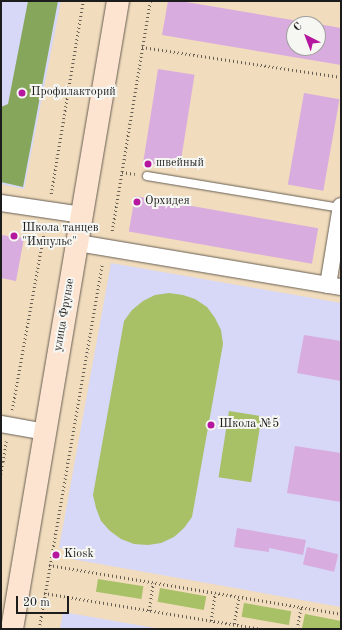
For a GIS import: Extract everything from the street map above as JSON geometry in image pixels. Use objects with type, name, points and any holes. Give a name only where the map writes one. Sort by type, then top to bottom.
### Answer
[{"type":"main road","name":"улица Фрунзе","points":[[12,629],[118,1]]},
{"type":"street","points":[[1,203],[82,215]]},
{"type":"street","points":[[78,243],[335,286],[341,207]]},
{"type":"street","points":[[5,425],[46,432]]},
{"type":"lane","points":[[147,176],[341,207]]},
{"type":"path","points":[[48,210],[83,1]]},
{"type":"path","points":[[39,629],[44,593],[105,247],[112,235],[150,1]]},
{"type":"path","points":[[142,47],[341,77]]},
{"type":"path","points":[[1,475],[5,425],[46,225],[38,224]]},
{"type":"path","points":[[49,565],[341,614]]},
{"type":"path","points":[[149,611],[154,583]]},
{"type":"path","points":[[44,593],[262,629]]},
{"type":"path","points":[[211,621],[215,593]]},
{"type":"path","points":[[234,624],[239,597]]},
{"type":"path","points":[[297,629],[301,607]]},
{"type":"shaded area","name":"Профилакторий","points":[[1,1],[61,1],[24,189],[1,184]]},
{"type":"shaded area","name":"Школа №5","points":[[111,263],[341,303],[341,607],[66,558],[67,549],[59,548]]},
{"type":"shaded area","points":[[63,612],[161,629],[60,629]]},
{"type":"green space","name":"Профилакторий","points":[[28,1],[58,1],[23,187],[1,182],[1,107],[8,104]]},
{"type":"green space","points":[[169,293],[195,299],[207,307],[221,330],[223,344],[192,517],[184,528],[174,537],[161,543],[148,545],[134,544],[121,539],[110,531],[101,521],[93,495],[124,321],[132,310],[143,301],[155,295]]},
{"type":"green space","points":[[229,411],[262,416],[251,482],[219,477]]},
{"type":"green space","points":[[98,579],[143,586],[141,599],[96,592]]},
{"type":"green space","points":[[160,588],[206,596],[204,610],[158,602]]},
{"type":"green space","points":[[244,603],[291,611],[289,625],[242,617]]},
{"type":"green space","points":[[305,614],[341,621],[341,629],[302,628]]},
{"type":"building","points":[[168,1],[180,1],[286,19],[286,56],[162,35]]},
{"type":"building","points":[[326,25],[341,28],[341,65],[287,56],[326,56]]},
{"type":"building","points":[[158,69],[195,75],[180,169],[143,163]]},
{"type":"building","points":[[304,93],[339,99],[323,191],[288,185]]},
{"type":"building","points":[[135,196],[318,228],[312,264],[129,231]]},
{"type":"building","points":[[1,235],[24,238],[16,281],[1,278]]},
{"type":"building","points":[[304,335],[341,341],[341,381],[297,373]]},
{"type":"building","points":[[295,446],[341,453],[341,502],[287,493]]},
{"type":"building","points":[[237,528],[306,540],[303,555],[269,548],[269,552],[234,547]]},
{"type":"building","points":[[307,547],[338,554],[334,572],[303,565]]},
{"type":"place","name":"Профилакторий","points":[[22,93]]},
{"type":"place","name":"швейный","points":[[148,164]]},
{"type":"place","name":"Орхидея","points":[[137,202]]},
{"type":"place","name":"Школа танцев \"Импульс\"","points":[[14,236]]},
{"type":"place","name":"Школа №5","points":[[211,425]]},
{"type":"place","name":"Kiosk","points":[[56,555]]}]
